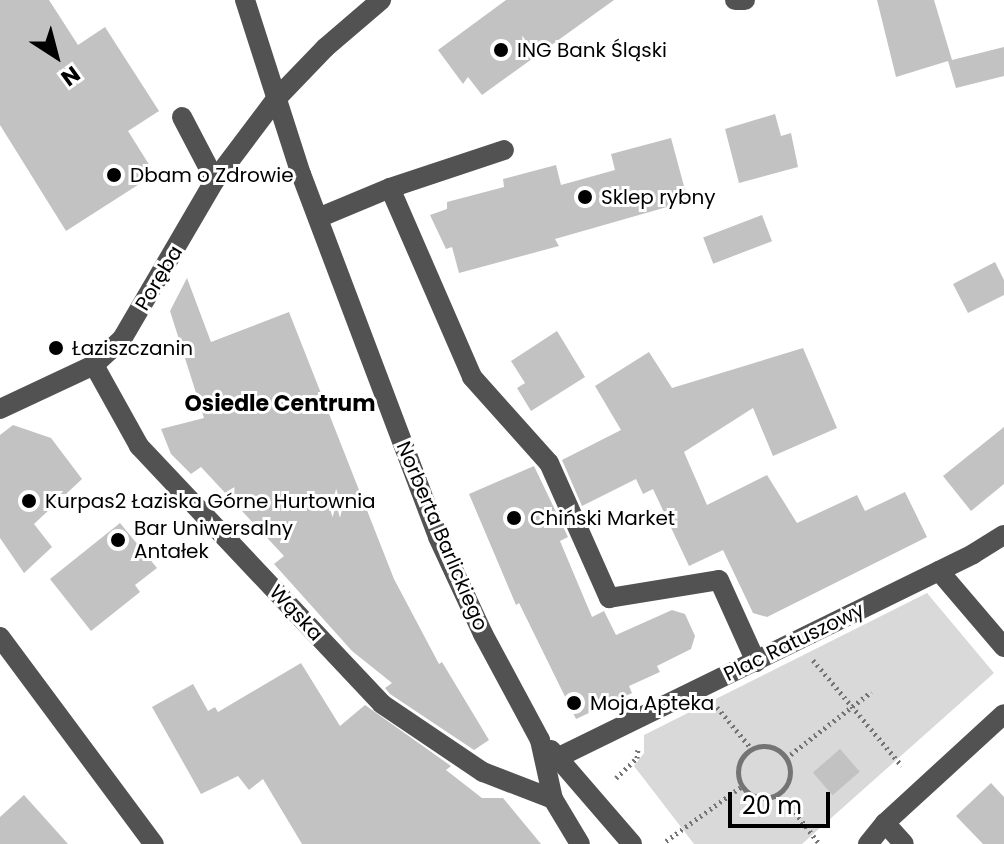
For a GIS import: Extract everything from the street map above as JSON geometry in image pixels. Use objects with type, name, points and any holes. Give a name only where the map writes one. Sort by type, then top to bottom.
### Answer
[{"type":"street","name":"Norberta Barlickiego","points":[[245,0],[318,218],[438,537],[483,634],[540,740],[553,799],[580,844]]},
{"type":"street","name":"Poręba","points":[[0,409],[94,365],[122,339],[215,180],[276,99],[325,48],[381,0]]},
{"type":"street","points":[[735,0],[745,0]]},
{"type":"street","points":[[182,117],[215,180]]},
{"type":"street","points":[[318,218],[390,188],[504,150]]},
{"type":"street","points":[[390,188],[472,377],[549,463],[609,598],[719,580],[756,662]]},
{"type":"street","name":"Wąska","points":[[94,365],[139,446],[382,704],[483,772],[553,799]]},
{"type":"street","name":"Plac Ratuszowy","points":[[559,757],[939,571],[1004,535]]},
{"type":"street","points":[[939,571],[1004,647]]},
{"type":"street","points":[[0,637],[154,844]]},
{"type":"street","points":[[854,844],[885,823],[1004,714]]},
{"type":"street","name":"Norberta Barlickiego","points":[[540,740],[559,757],[632,844]]},
{"type":"street","points":[[868,844],[885,823]]},
{"type":"street","points":[[885,823],[904,844]]},
{"type":"path","points":[[804,651],[902,766]]},
{"type":"path","points":[[786,758],[871,692]]},
{"type":"path","points":[[709,697],[751,748]]},
{"type":"path","points":[[616,778],[637,758],[639,750],[635,740]]},
{"type":"path","points":[[769,746],[786,758],[789,779],[780,793],[755,797],[741,787],[737,770],[739,761],[751,748],[769,746]]},
{"type":"path","points":[[666,841],[741,787]]},
{"type":"path","points":[[780,793],[818,842]]},
{"type":"shaded area","points":[[927,593],[994,673],[802,844],[694,844],[634,766],[644,753],[644,735]]},
{"type":"building","points":[[0,0],[49,0],[78,45],[105,27],[159,111],[128,131],[155,174],[66,231],[0,125]]},
{"type":"building","name":"ING Bank Śląski","points":[[506,0],[614,0],[482,95],[468,77],[463,84],[438,50]]},
{"type":"building","points":[[877,0],[934,0],[952,60],[1004,47],[1004,76],[956,88],[948,61],[896,77]]},
{"type":"building","points":[[775,114],[781,136],[791,133],[798,167],[739,183],[725,129]]},
{"type":"building","points":[[671,138],[688,201],[555,239],[559,246],[459,273],[452,247],[446,249],[430,215],[447,209],[447,202],[504,187],[503,179],[556,165],[561,185],[615,170],[611,154]]},
{"type":"building","points":[[762,215],[772,241],[713,264],[703,238]]},
{"type":"building","points":[[995,262],[1004,280],[1004,295],[968,313],[953,284]]},
{"type":"building","points":[[187,278],[211,342],[289,312],[394,579],[439,664],[442,662],[489,740],[474,750],[390,694],[385,688],[392,683],[352,651],[274,564],[284,556],[201,467],[191,474],[171,454],[161,429],[204,418],[170,311]]},
{"type":"building","points":[[557,331],[585,377],[531,411],[517,388],[525,383],[511,361]]},
{"type":"building","points":[[803,348],[837,428],[773,456],[753,408],[684,452],[707,505],[767,475],[797,523],[857,495],[865,511],[905,492],[927,537],[767,617],[753,613],[723,550],[689,566],[653,489],[643,494],[636,479],[582,506],[562,460],[621,430],[595,386],[649,352],[672,388]]},
{"type":"building","name":"Kurpas2 Łaziska Górne Hurtownia","points":[[13,425],[51,438],[82,479],[34,524],[52,547],[24,573],[0,538],[0,435]]},
{"type":"building","points":[[1004,427],[1004,484],[971,511],[943,476]]},
{"type":"building","points":[[534,466],[568,537],[560,541],[592,617],[604,611],[616,635],[672,610],[685,614],[695,636],[691,649],[657,666],[660,672],[629,686],[632,693],[576,719],[519,603],[516,605],[469,494]]},
{"type":"building","points":[[120,523],[157,568],[135,585],[140,592],[91,631],[50,579]]},
{"type":"building","points":[[301,663],[340,726],[365,705],[451,766],[446,770],[482,798],[503,798],[541,844],[302,844],[263,779],[249,790],[238,776],[201,794],[152,707],[193,684],[208,711],[215,707],[218,712]]},
{"type":"building","points":[[840,749],[860,772],[833,795],[813,773]]},
{"type":"building","points":[[991,783],[1004,797],[1004,844],[983,844],[956,816]]},
{"type":"building","points":[[24,795],[68,844],[0,844],[0,817]]},
{"type":"place","name":"ING Bank Śląski","points":[[501,50]]},
{"type":"place","name":"Dbam o Zdrowie","points":[[114,175]]},
{"type":"place","name":"Sklep rybny","points":[[585,197]]},
{"type":"place","name":"Łaziszczanin","points":[[56,348]]},
{"type":"place","name":"Kurpas2 Łaziska Górne Hurtownia","points":[[29,501]]},
{"type":"place","name":"Chiński Market","points":[[514,518]]},
{"type":"place","name":"Bar Uniwersalny Antałek","points":[[118,540]]},
{"type":"place","name":"Moja Apteka","points":[[574,703]]},
{"type":"district","name":"Osiedle Centrum","points":[[280,404]]}]
